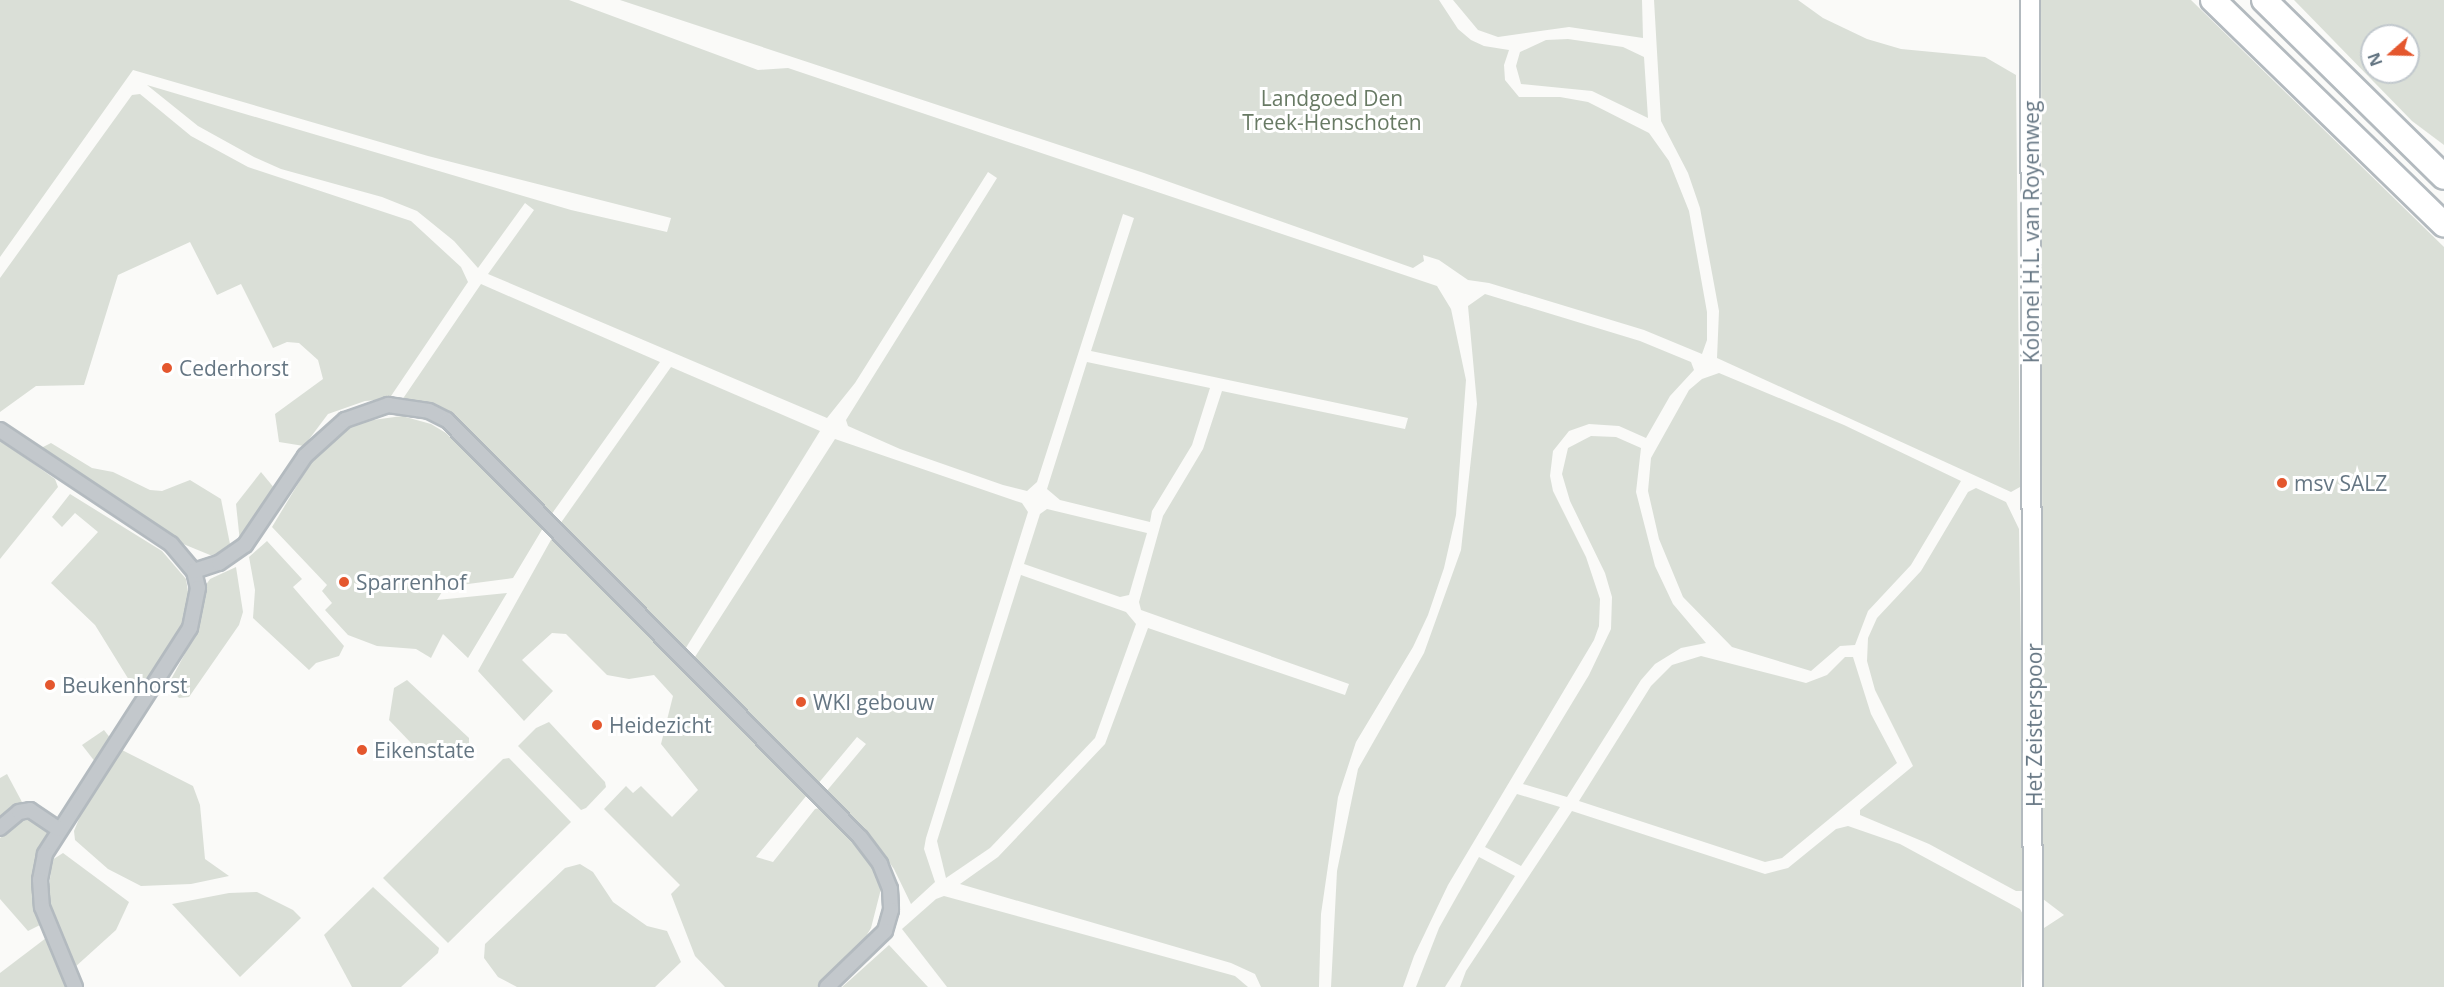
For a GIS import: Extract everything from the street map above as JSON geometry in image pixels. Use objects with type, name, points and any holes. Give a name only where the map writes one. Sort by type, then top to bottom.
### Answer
[{"type":"highway","points":[[2214,0],[2444,225]]},
{"type":"highway","points":[[2264,0],[2444,177]]},
{"type":"street","name":"Kolonel H.L. van Royenweg","points":[[2030,0],[2032,463]]},
{"type":"street","points":[[194,571],[219,563],[245,545],[305,456],[345,420],[388,405],[429,411],[447,420],[860,837],[880,864],[890,889],[891,910],[885,931],[827,987]]},
{"type":"street","points":[[0,430],[171,544],[194,571],[197,605],[190,628],[130,728],[58,830],[43,862],[40,894],[45,916],[75,987]]},
{"type":"street","name":"Het Zeisterspoor","points":[[2032,463],[2033,987]]},
{"type":"street","points":[[0,828],[25,810],[42,816],[58,830]]},
{"type":"green space","points":[[0,0],[569,0],[758,70],[788,68],[1437,286],[1451,309],[1466,380],[1456,515],[1444,568],[1428,615],[1413,647],[1356,742],[1338,797],[1321,914],[1319,987],[1261,987],[1255,974],[1231,963],[960,884],[998,857],[1105,744],[1148,628],[1345,695],[1349,684],[1141,610],[1139,602],[1163,516],[1203,449],[1222,391],[1405,429],[1408,418],[1091,351],[1134,218],[1123,214],[1037,482],[1027,491],[1003,485],[900,449],[848,426],[846,420],[997,178],[988,172],[855,383],[827,418],[488,274],[534,210],[525,203],[478,268],[454,241],[417,211],[382,197],[281,169],[254,157],[198,126],[147,85],[571,210],[667,232],[671,218],[428,156],[133,70],[0,257]]},
{"type":"green space","name":"Landgoed Den Treek-Henschoten","points":[[620,0],[1439,0],[1458,29],[1471,40],[1484,46],[1509,50],[1504,65],[1505,80],[1519,97],[1560,97],[1588,102],[1649,133],[1669,161],[1689,211],[1707,312],[1707,340],[1702,354],[1644,330],[1489,283],[1468,280],[1439,260],[1423,255],[1424,261],[1413,268],[1144,173]]},
{"type":"green space","points":[[1453,0],[1642,0],[1643,38],[1569,27],[1498,37],[1478,30]]},
{"type":"green space","points":[[1654,0],[1798,0],[1823,18],[1867,39],[1901,49],[1985,57],[2016,75],[2020,487],[2011,492],[1717,358],[1719,311],[1700,208],[1688,173],[1661,121]]},
{"type":"green space","points":[[2041,0],[2191,0],[2444,247],[2444,987],[2042,987],[2044,928],[2064,915],[2043,899]]},
{"type":"green space","points":[[2294,0],[2444,0],[2444,145],[2412,121],[2376,84],[2420,84],[2420,24],[2360,24],[2360,68]]},
{"type":"green space","points":[[1568,39],[1623,47],[1644,57],[1648,118],[1592,91],[1521,84],[1516,66],[1520,52],[1546,40]]},
{"type":"green space","points":[[140,94],[191,136],[248,167],[411,221],[461,267],[468,282],[389,399],[365,401],[328,414],[304,446],[279,442],[275,414],[323,379],[318,360],[299,343],[287,342],[273,348],[241,284],[217,295],[190,242],[118,275],[84,385],[36,386],[0,412],[0,278],[132,95]]},
{"type":"green space","points":[[481,284],[660,362],[551,515],[462,427],[429,407],[402,400]]},
{"type":"green space","points":[[1485,294],[1640,341],[1691,362],[1694,370],[1670,396],[1646,438],[1619,426],[1589,424],[1569,431],[1553,451],[1550,476],[1553,491],[1586,557],[1600,599],[1599,626],[1594,640],[1448,885],[1414,956],[1403,987],[1331,987],[1337,871],[1358,769],[1424,653],[1461,550],[1477,404],[1468,306]]},
{"type":"green space","points":[[1087,362],[1210,388],[1192,445],[1152,511],[1150,522],[1060,500],[1047,489]]},
{"type":"green space","points":[[671,367],[820,431],[684,651],[560,524]]},
{"type":"green space","points":[[1719,373],[1844,425],[1961,481],[1911,565],[1868,611],[1855,645],[1840,646],[1811,671],[1732,647],[1683,597],[1659,539],[1648,491],[1651,458],[1689,390],[1702,379]]},
{"type":"green space","points":[[402,416],[431,424],[446,433],[543,528],[513,578],[445,587],[437,600],[507,593],[468,658],[443,634],[431,658],[416,649],[377,646],[348,635],[325,610],[332,603],[322,591],[327,585],[272,527],[319,449],[351,423]]},
{"type":"green space","points":[[1591,436],[1616,437],[1641,448],[1636,492],[1655,566],[1673,604],[1706,643],[1681,648],[1655,664],[1641,680],[1567,797],[1523,784],[1589,675],[1611,629],[1612,597],[1605,573],[1570,501],[1562,474],[1568,448]]},
{"type":"green space","points":[[835,439],[1022,503],[1028,512],[926,838],[924,849],[935,882],[911,904],[894,869],[877,845],[825,793],[866,744],[857,737],[817,785],[693,660]]},
{"type":"green space","points":[[0,440],[55,479],[58,487],[0,559]]},
{"type":"green space","points":[[51,443],[92,468],[113,472],[150,490],[162,491],[190,480],[221,499],[232,554],[210,555],[171,539],[37,450]]},
{"type":"green space","points":[[261,472],[275,489],[240,542],[236,504]]},
{"type":"green space","points":[[1976,488],[2006,502],[2019,529],[2025,891],[2016,891],[1929,844],[1860,815],[1860,810],[1913,766],[1875,690],[1867,661],[1868,638],[1877,618],[1921,571],[1968,492]]},
{"type":"green space","points":[[70,494],[162,551],[186,579],[189,598],[184,625],[154,679],[129,680],[95,625],[51,583],[98,532],[75,513],[62,527],[52,517]]},
{"type":"green space","points":[[1047,509],[1147,533],[1129,595],[1120,597],[1024,564],[1040,514]]},
{"type":"green space","points":[[552,538],[807,795],[756,857],[773,862],[815,809],[820,808],[873,863],[882,885],[871,928],[862,943],[819,987],[725,987],[695,956],[671,894],[680,885],[604,809],[626,786],[633,793],[641,786],[672,817],[698,790],[661,744],[673,696],[654,675],[629,679],[607,675],[566,634],[552,633],[522,660],[553,691],[524,721],[478,671]]},
{"type":"green space","points":[[267,541],[302,579],[293,587],[344,646],[339,656],[316,663],[309,670],[253,618],[255,590],[249,557]]},
{"type":"green space","points":[[236,567],[243,612],[239,625],[189,697],[179,698],[168,685],[195,635],[205,586],[210,579]]},
{"type":"green space","points":[[1021,575],[1126,612],[1136,624],[1095,738],[990,848],[946,878],[937,841]]},
{"type":"green space","points":[[1701,656],[1806,683],[1827,675],[1845,657],[1853,657],[1871,714],[1897,763],[1782,858],[1765,862],[1579,801],[1651,686],[1672,665]]},
{"type":"green space","points":[[407,680],[469,738],[469,750],[464,755],[413,745],[389,720],[394,688]]},
{"type":"green space","points":[[549,722],[605,782],[606,787],[586,808],[581,810],[518,746],[536,728]]},
{"type":"green space","points":[[104,730],[111,739],[96,763],[82,745]]},
{"type":"green space","points":[[122,750],[193,786],[200,805],[205,859],[229,876],[191,884],[141,886],[108,869],[75,840],[74,831],[81,814]]},
{"type":"green space","points":[[509,758],[571,822],[448,943],[383,878],[503,759]]},
{"type":"green space","points":[[7,774],[22,802],[0,820],[0,778]]},
{"type":"green space","points":[[1517,794],[1560,807],[1521,866],[1485,847]]},
{"type":"green space","points":[[1572,811],[1765,874],[1788,868],[1836,829],[1848,826],[1900,844],[2020,909],[2025,918],[2021,987],[1460,987],[1466,971]]},
{"type":"green space","points":[[37,819],[48,833],[39,859],[42,924],[28,931],[0,899],[0,838],[18,821]]},
{"type":"green space","points":[[63,853],[129,902],[116,930],[74,968],[48,897],[52,860]]},
{"type":"green space","points":[[1479,857],[1515,876],[1445,987],[1416,987],[1439,928]]},
{"type":"green space","points":[[580,864],[593,872],[613,902],[647,926],[667,931],[681,962],[655,987],[517,987],[498,977],[484,958],[485,944],[565,868]]},
{"type":"green space","points":[[373,887],[439,948],[438,953],[401,987],[352,987],[324,935]]},
{"type":"green space","points":[[257,892],[293,910],[301,918],[240,977],[172,904],[229,893]]},
{"type":"green space","points":[[944,896],[1235,976],[1248,987],[947,987],[902,929],[936,899]]},
{"type":"green space","points":[[46,938],[67,987],[0,987],[0,973]]},
{"type":"green space","points":[[889,945],[928,987],[842,987],[850,980]]},
{"type":"place","name":"Cederhorst","points":[[167,368]]},
{"type":"place","name":"msv SALZ","points":[[2282,483]]},
{"type":"place","name":"Sparrenhof","points":[[344,582]]},
{"type":"place","name":"Beukenhorst","points":[[50,685]]},
{"type":"place","name":"WKI gebouw","points":[[801,702]]},
{"type":"place","name":"Heidezicht","points":[[597,725]]},
{"type":"place","name":"Eikenstate","points":[[362,750]]}]
